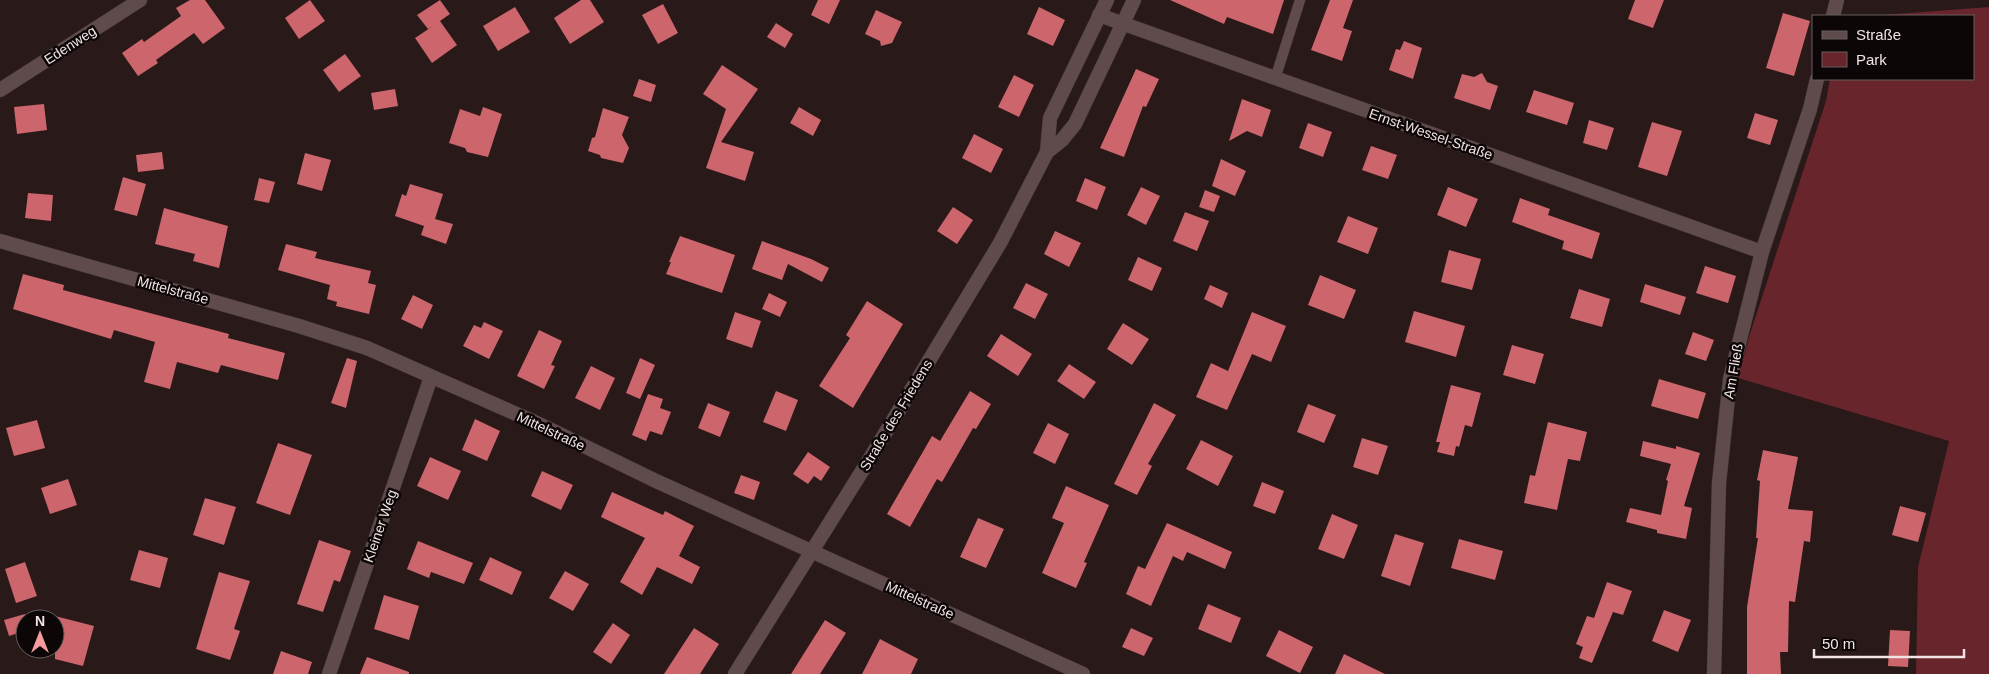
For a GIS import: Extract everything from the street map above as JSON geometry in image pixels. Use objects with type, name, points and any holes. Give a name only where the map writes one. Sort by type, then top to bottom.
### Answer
[{"type":"street","name":"Edenweg","points":[[0,90],[140,0]]},
{"type":"street","name":"Straße des Friedens","points":[[735,674],[813,552],[1000,243],[1048,152],[1062,140],[1075,124],[1134,0]]},
{"type":"street","points":[[1833,15],[1837,0]]},
{"type":"street","name":"Straße des Friedens","points":[[1048,152],[1050,118],[1101,5]]},
{"type":"street","name":"Ernst-Wessel-Straße","points":[[1101,5],[1123,24],[1762,252]]},
{"type":"street","name":"Am Fließ","points":[[1714,674],[1715,570],[1722,448],[1734,355],[1762,252],[1810,109],[1817,80]]},
{"type":"street","name":"Mittelstraße","points":[[0,241],[299,326],[367,348],[539,424],[656,481],[1083,674]]},
{"type":"street","name":"Kleiner Weg","points":[[329,674],[431,377]]},
{"type":"lane","points":[[1275,79],[1300,0]]},
{"type":"green space","points":[[1989,7],[1989,674],[1916,674],[1918,567],[1949,441],[1738,378],[1748,340],[1826,101],[1830,80],[1974,80],[1974,15],[1883,15]]},
{"type":"building","points":[[190,0],[205,0],[225,28],[203,44],[194,33],[156,60],[158,63],[138,76],[122,53],[142,39],[144,42],[181,16],[176,8]]},
{"type":"building","points":[[310,0],[325,21],[299,39],[285,18]]},
{"type":"building","points":[[440,0],[450,14],[440,21],[457,45],[432,63],[415,38],[433,26],[428,29],[417,15]]},
{"type":"building","points":[[581,0],[590,0],[604,22],[570,44],[554,18]]},
{"type":"building","points":[[818,0],[840,0],[829,24],[811,15]]},
{"type":"building","points":[[1170,0],[1284,0],[1273,34],[1227,17],[1224,24]]},
{"type":"building","points":[[1330,0],[1353,0],[1343,28],[1352,31],[1342,61],[1311,50]]},
{"type":"building","points":[[1635,0],[1664,0],[1653,28],[1628,19]]},
{"type":"building","points":[[663,4],[678,33],[658,44],[642,15]]},
{"type":"building","points":[[515,7],[530,32],[498,51],[483,26]]},
{"type":"building","points":[[1039,7],[1065,20],[1053,46],[1027,34]]},
{"type":"building","points":[[876,10],[902,22],[892,43],[881,46],[880,41],[865,34]]},
{"type":"building","points":[[1783,13],[1810,21],[1794,76],[1766,68]]},
{"type":"building","points":[[776,23],[793,34],[785,48],[767,37]]},
{"type":"building","points":[[1404,41],[1422,48],[1413,79],[1389,70],[1396,49],[1400,50]]},
{"type":"building","points":[[345,54],[361,76],[339,92],[323,70]]},
{"type":"building","points":[[722,65],[758,89],[721,142],[754,152],[745,181],[706,168],[726,109],[703,94]]},
{"type":"building","points":[[1136,69],[1159,79],[1146,107],[1143,106],[1124,157],[1100,148]]},
{"type":"building","points":[[1482,73],[1487,82],[1498,86],[1490,110],[1454,98],[1462,74],[1474,77]]},
{"type":"building","points":[[1014,75],[1034,85],[1019,117],[998,107]]},
{"type":"building","points":[[639,79],[656,85],[651,102],[633,96]]},
{"type":"building","points":[[395,89],[398,106],[374,110],[371,93]]},
{"type":"building","points":[[1534,90],[1574,103],[1567,125],[1526,112]]},
{"type":"building","points":[[1242,99],[1271,110],[1262,137],[1247,131],[1229,141]]},
{"type":"building","points":[[44,104],[47,130],[17,134],[14,107]]},
{"type":"building","points":[[483,107],[502,114],[488,157],[467,152],[465,148],[449,143],[460,109],[480,116]]},
{"type":"building","points":[[799,107],[821,120],[813,136],[790,123]]},
{"type":"building","points":[[603,108],[629,117],[622,135],[629,148],[623,163],[601,158],[600,155],[588,151],[592,138],[595,137]]},
{"type":"building","points":[[1755,113],[1778,120],[1770,145],[1747,138]]},
{"type":"building","points":[[1589,120],[1614,128],[1607,150],[1583,143]]},
{"type":"building","points":[[1652,122],[1682,131],[1667,176],[1638,167]]},
{"type":"building","points":[[1308,123],[1332,132],[1323,157],[1299,148]]},
{"type":"building","points":[[974,134],[1003,149],[991,173],[962,158]]},
{"type":"building","points":[[1371,146],[1397,155],[1388,179],[1362,170]]},
{"type":"building","points":[[162,152],[164,169],[138,172],[136,155]]},
{"type":"building","points":[[305,153],[331,160],[322,191],[297,184]]},
{"type":"building","points":[[1221,159],[1246,171],[1235,196],[1212,186]]},
{"type":"building","points":[[123,177],[146,184],[137,216],[114,210]]},
{"type":"building","points":[[259,178],[275,182],[269,203],[254,200]]},
{"type":"building","points":[[1085,178],[1106,187],[1097,210],[1076,201]]},
{"type":"building","points":[[410,184],[443,194],[435,219],[453,224],[446,244],[421,235],[424,226],[395,216],[402,194],[406,196]]},
{"type":"building","points":[[1141,187],[1160,196],[1146,225],[1127,215]]},
{"type":"building","points":[[1448,187],[1478,199],[1466,227],[1437,215]]},
{"type":"building","points":[[1205,190],[1220,196],[1214,212],[1199,207]]},
{"type":"building","points":[[28,193],[53,195],[51,221],[25,218]]},
{"type":"building","points":[[1520,198],[1550,209],[1548,215],[1600,233],[1592,259],[1562,249],[1564,241],[1512,222]]},
{"type":"building","points":[[953,207],[973,220],[957,244],[937,231]]},
{"type":"building","points":[[164,208],[228,226],[219,268],[193,261],[195,254],[155,244]]},
{"type":"building","points":[[1185,212],[1209,221],[1197,251],[1173,241]]},
{"type":"building","points":[[1348,216],[1378,228],[1368,254],[1337,242]]},
{"type":"building","points":[[1055,231],[1081,243],[1069,267],[1044,254]]},
{"type":"building","points":[[680,236],[735,255],[722,293],[666,274]]},
{"type":"building","points":[[762,241],[811,259],[829,268],[822,282],[788,264],[782,280],[752,269]]},
{"type":"building","points":[[286,244],[317,252],[315,258],[371,271],[368,283],[376,285],[369,314],[336,306],[337,302],[327,299],[330,285],[278,270]]},
{"type":"building","points":[[1449,250],[1481,259],[1472,290],[1441,282]]},
{"type":"building","points":[[1138,257],[1162,268],[1152,291],[1128,280]]},
{"type":"building","points":[[1705,266],[1736,276],[1728,303],[1696,293]]},
{"type":"building","points":[[23,274],[64,285],[63,290],[229,334],[228,338],[285,353],[278,380],[221,365],[218,373],[177,362],[170,389],[144,382],[155,342],[114,330],[111,339],[13,309]]},
{"type":"building","points":[[1320,275],[1356,290],[1344,319],[1308,305]]},
{"type":"building","points":[[1026,283],[1048,294],[1035,319],[1013,308]]},
{"type":"building","points":[[1645,284],[1686,297],[1680,315],[1640,302]]},
{"type":"building","points":[[1210,285],[1228,293],[1222,308],[1204,299]]},
{"type":"building","points":[[1579,289],[1610,299],[1602,327],[1570,318]]},
{"type":"building","points":[[769,293],[787,302],[780,317],[762,309]]},
{"type":"building","points":[[413,295],[433,305],[422,329],[401,319]]},
{"type":"building","points":[[867,301],[903,324],[853,408],[819,386],[850,338],[846,335]]},
{"type":"building","points":[[1414,311],[1465,326],[1456,357],[1405,342]]},
{"type":"building","points":[[735,312],[761,321],[752,348],[726,339]]},
{"type":"building","points":[[1252,312],[1286,326],[1271,362],[1252,354],[1227,410],[1196,397],[1211,363],[1228,371]]},
{"type":"building","points":[[484,322],[503,331],[489,359],[463,346],[474,325],[481,328]]},
{"type":"building","points":[[1123,323],[1149,339],[1132,365],[1107,349]]},
{"type":"building","points":[[539,330],[562,341],[551,365],[555,366],[544,389],[517,376]]},
{"type":"building","points":[[1693,332],[1714,340],[1706,361],[1685,354]]},
{"type":"building","points":[[1001,334],[1032,354],[1018,376],[987,356]]},
{"type":"building","points":[[1512,345],[1544,354],[1535,384],[1503,375]]},
{"type":"building","points":[[347,358],[357,361],[346,408],[331,403]]},
{"type":"building","points":[[640,358],[655,365],[640,399],[626,393]]},
{"type":"building","points":[[1069,364],[1096,382],[1084,399],[1057,381]]},
{"type":"building","points":[[591,366],[615,378],[600,410],[575,398]]},
{"type":"building","points":[[1659,379],[1706,393],[1698,419],[1651,406]]},
{"type":"building","points":[[1451,385],[1481,393],[1472,427],[1465,425],[1459,447],[1456,446],[1454,456],[1437,452],[1440,442],[1436,442]]},
{"type":"building","points":[[776,391],[798,400],[786,431],[763,422]]},
{"type":"building","points":[[970,391],[991,404],[976,429],[973,428],[942,482],[937,479],[910,527],[887,514],[932,436],[940,441]]},
{"type":"building","points":[[648,394],[663,399],[660,408],[671,412],[662,435],[650,431],[646,441],[632,435]]},
{"type":"building","points":[[708,403],[730,412],[720,437],[698,428]]},
{"type":"building","points":[[1154,403],[1176,415],[1148,464],[1152,466],[1137,495],[1114,484]]},
{"type":"building","points":[[1308,404],[1336,415],[1324,443],[1297,432]]},
{"type":"building","points":[[475,419],[500,431],[487,461],[462,450]]},
{"type":"building","points":[[37,420],[45,448],[14,456],[6,428]]},
{"type":"building","points":[[1548,422],[1587,432],[1580,461],[1568,459],[1557,510],[1524,503],[1530,475],[1535,476]]},
{"type":"building","points":[[1048,423],[1069,434],[1055,464],[1033,453]]},
{"type":"building","points":[[1362,438],[1388,446],[1378,475],[1353,467]]},
{"type":"building","points":[[1201,440],[1233,456],[1218,486],[1186,469]]},
{"type":"building","points":[[1643,441],[1676,449],[1676,446],[1700,453],[1684,506],[1692,508],[1686,539],[1657,533],[1657,530],[1626,522],[1630,508],[1661,515],[1668,481],[1666,480],[1671,464],[1640,456]]},
{"type":"building","points":[[278,443],[312,455],[290,515],[256,503]]},
{"type":"building","points":[[1763,450],[1798,457],[1788,509],[1813,511],[1810,542],[1804,541],[1795,602],[1789,601],[1788,652],[1780,652],[1781,674],[1747,674],[1747,607],[1758,538],[1756,538],[1760,481],[1757,480]]},
{"type":"building","points":[[808,452],[830,467],[821,481],[814,476],[808,484],[793,474]]},
{"type":"building","points":[[430,457],[461,471],[448,500],[417,486]]},
{"type":"building","points":[[542,471],[573,485],[561,510],[531,496]]},
{"type":"building","points":[[741,475],[760,482],[754,500],[734,493]]},
{"type":"building","points":[[68,479],[77,505],[50,514],[41,488]]},
{"type":"building","points":[[1262,482],[1284,491],[1275,514],[1253,506]]},
{"type":"building","points":[[1066,486],[1109,505],[1084,562],[1087,563],[1076,588],[1042,573],[1064,523],[1052,518]]},
{"type":"building","points":[[612,492],[663,515],[665,511],[694,526],[679,556],[700,567],[692,584],[657,567],[642,595],[620,582],[645,538],[601,517]]},
{"type":"building","points":[[205,498],[236,507],[224,545],[193,535]]},
{"type":"building","points":[[1900,506],[1926,513],[1918,542],[1892,535]]},
{"type":"building","points":[[1332,514],[1358,525],[1344,559],[1318,549]]},
{"type":"building","points":[[978,518],[1004,529],[986,568],[960,557]]},
{"type":"building","points":[[1167,523],[1232,552],[1225,569],[1187,552],[1183,561],[1173,556],[1151,606],[1126,594],[1138,566],[1145,569]]},
{"type":"building","points":[[1395,534],[1424,543],[1410,586],[1381,576]]},
{"type":"building","points":[[1459,539],[1503,551],[1495,580],[1451,568]]},
{"type":"building","points":[[319,540],[351,551],[340,582],[334,580],[323,612],[297,604]]},
{"type":"building","points":[[418,541],[473,563],[464,584],[431,572],[429,578],[407,569]]},
{"type":"building","points":[[139,550],[168,558],[160,588],[130,580]]},
{"type":"building","points":[[490,557],[522,572],[512,595],[479,580]]},
{"type":"building","points":[[25,562],[37,596],[16,603],[5,569]]},
{"type":"building","points":[[565,571],[589,584],[573,611],[549,598]]},
{"type":"building","points":[[219,572],[250,581],[234,629],[240,631],[230,660],[196,649]]},
{"type":"building","points":[[1607,582],[1632,591],[1623,615],[1613,612],[1592,663],[1579,658],[1583,647],[1576,644],[1587,616],[1594,618]]},
{"type":"building","points":[[384,595],[419,606],[409,640],[374,629]]},
{"type":"building","points":[[1208,604],[1241,618],[1231,643],[1198,629]]},
{"type":"building","points":[[1664,610],[1691,620],[1678,652],[1652,641]]},
{"type":"building","points":[[15,617],[15,634],[9,636],[4,620]]},
{"type":"building","points":[[65,619],[94,626],[83,666],[55,659],[65,659]]},
{"type":"building","points":[[825,620],[846,633],[820,674],[791,674]]},
{"type":"building","points":[[613,623],[630,635],[611,664],[593,652]]},
{"type":"building","points":[[694,628],[719,644],[700,674],[664,674]]},
{"type":"building","points":[[1131,628],[1153,638],[1144,656],[1122,647]]},
{"type":"building","points":[[1279,630],[1313,647],[1300,673],[1266,656]]},
{"type":"building","points":[[1890,630],[1910,631],[1908,667],[1888,666]]},
{"type":"building","points":[[880,639],[918,659],[911,674],[862,674]]},
{"type":"building","points":[[281,651],[312,662],[308,674],[273,674]]},
{"type":"building","points":[[1344,654],[1385,674],[1335,674]]},
{"type":"building","points":[[367,657],[409,672],[409,674],[360,674]]}]
